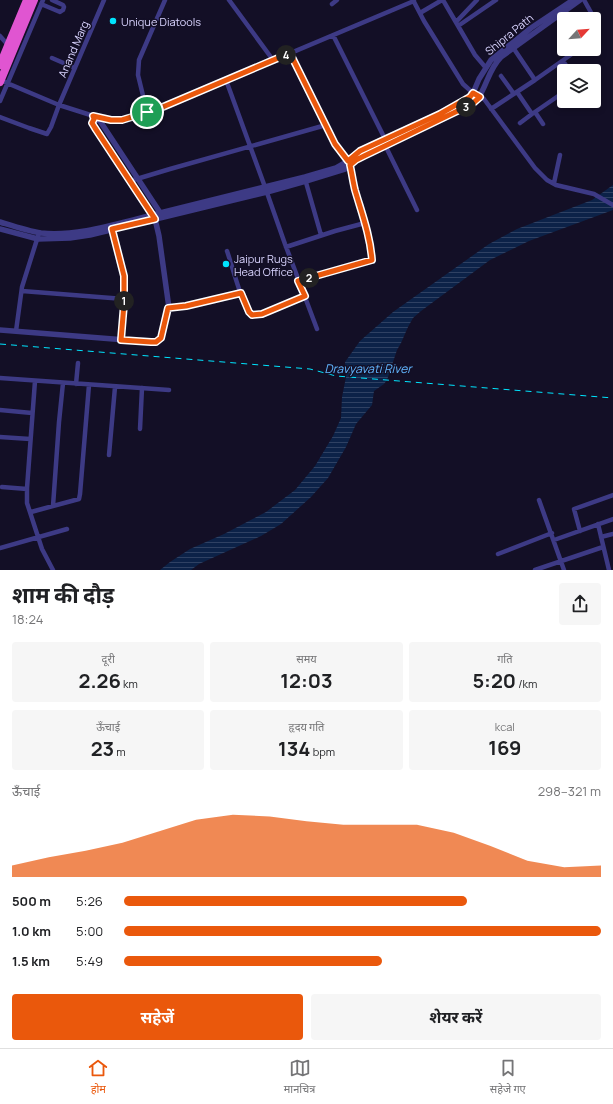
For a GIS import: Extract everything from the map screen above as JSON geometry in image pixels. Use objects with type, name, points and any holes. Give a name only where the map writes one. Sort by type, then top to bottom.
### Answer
[{"type":"highway","points":[[0,65],[27,0]]},
{"type":"highway","points":[[2,82],[39,1]]},
{"type":"street","points":[[39,1],[60,12],[63,10],[63,5],[52,0]]},
{"type":"street","name":"Anand Marg","points":[[0,117],[47,134],[104,0]]},
{"type":"street","points":[[147,112],[138,75],[139,60],[165,0]]},
{"type":"street","points":[[229,0],[273,60]]},
{"type":"street","points":[[332,4],[337,0]]},
{"type":"street","points":[[94,118],[122,120],[158,109],[414,0],[424,22],[463,84],[484,100],[535,168],[547,180],[554,184],[594,194],[613,205]]},
{"type":"street","points":[[420,13],[443,0],[475,55],[486,68]]},
{"type":"street","points":[[457,24],[477,0]]},
{"type":"street","points":[[457,24],[496,0]]},
{"type":"street","name":"Shipra Path","points":[[349,163],[360,151],[440,114],[470,97],[491,60],[512,46],[531,28],[573,0]]},
{"type":"street","points":[[0,230],[39,236],[112,227],[266,190],[305,179],[349,163],[472,104],[480,97],[490,72],[496,62],[512,46],[580,0]]},
{"type":"street","points":[[584,0],[591,12]]},
{"type":"street","points":[[333,35],[417,210]]},
{"type":"street","points":[[0,36],[8,45]]},
{"type":"street","points":[[512,46],[535,80]]},
{"type":"street","points":[[290,53],[335,144],[349,163],[355,191],[366,223],[372,250],[372,260],[298,281]]},
{"type":"street","points":[[491,109],[570,56]]},
{"type":"street","points":[[52,58],[75,68]]},
{"type":"street","points":[[501,76],[543,124]]},
{"type":"street","points":[[226,80],[298,281],[317,329]]},
{"type":"street","points":[[0,101],[2,82],[100,121],[161,215]]},
{"type":"street","points":[[520,123],[557,97]]},
{"type":"street","points":[[0,330],[151,342],[156,342],[161,338],[168,308],[159,236],[154,217],[95,128],[92,123],[94,118]]},
{"type":"street","points":[[130,181],[326,125]]},
{"type":"street","points":[[554,184],[560,156]]},
{"type":"street","points":[[305,179],[321,235]]},
{"type":"street","points":[[0,222],[39,236]]},
{"type":"street","points":[[286,247],[321,235],[366,223]]},
{"type":"street","points":[[112,227],[124,276],[121,340]]},
{"type":"street","points":[[16,331],[22,291],[39,236]]},
{"type":"street","points":[[227,252],[241,293],[249,312],[252,315],[262,314],[305,296]]},
{"type":"street","points":[[22,291],[124,299]]},
{"type":"street","points":[[168,308],[186,306],[241,293]]},
{"type":"street","points":[[76,384],[78,363]]},
{"type":"street","points":[[0,378],[35,382],[169,390]]},
{"type":"street","points":[[35,382],[26,489],[27,502],[42,549],[53,570]]},
{"type":"street","points":[[52,506],[63,383]]},
{"type":"street","points":[[31,512],[79,499],[89,385]]},
{"type":"street","points":[[110,455],[115,387]]},
{"type":"street","points":[[140,429],[142,388]]},
{"type":"street","points":[[0,410],[32,413]]},
{"type":"street","points":[[0,437],[30,439]]},
{"type":"street","points":[[2,488],[26,489]]},
{"type":"street","points":[[580,531],[574,509],[613,495]]},
{"type":"street","points":[[539,500],[564,570]]},
{"type":"street","points":[[554,540],[613,519]]},
{"type":"street","points":[[598,524],[609,570]]},
{"type":"street","points":[[0,548],[67,529]]},
{"type":"street","points":[[498,554],[552,533]]},
{"type":"street","points":[[601,537],[613,534]]},
{"type":"street","points":[[535,570],[603,547]]},
{"type":"water","name":"Dravyavati River","points":[[613,185],[613,210],[529,241],[490,260],[413,318],[397,350],[387,380],[374,391],[372,405],[356,424],[346,447],[328,478],[311,497],[281,524],[261,536],[199,564],[191,570],[160,570],[190,549],[224,534],[266,512],[295,490],[315,466],[333,436],[341,418],[342,397],[346,377],[345,362],[360,341],[393,312],[489,244],[517,229],[592,200]]},
{"type":"railway","points":[[0,344],[310,369],[336,376],[613,398]]},
{"type":"place","name":"Unique Diatools","points":[[113,21]]},
{"type":"place","name":"Jaipur Rugs Head Office","points":[[226,264]]},
{"type":"route","points":[[290,53],[335,144],[348,161],[360,151],[440,114],[470,97],[473,93],[480,97],[472,104],[356,160],[350,165],[355,191],[367,228],[372,250],[372,260],[298,281],[305,296],[262,314],[252,315],[249,312],[241,293],[186,306],[168,308],[161,338],[156,342],[121,340],[124,304],[124,276],[112,229],[155,219],[92,123],[94,119],[93,116],[111,120],[122,120],[147,112],[158,109],[290,53]]}]
